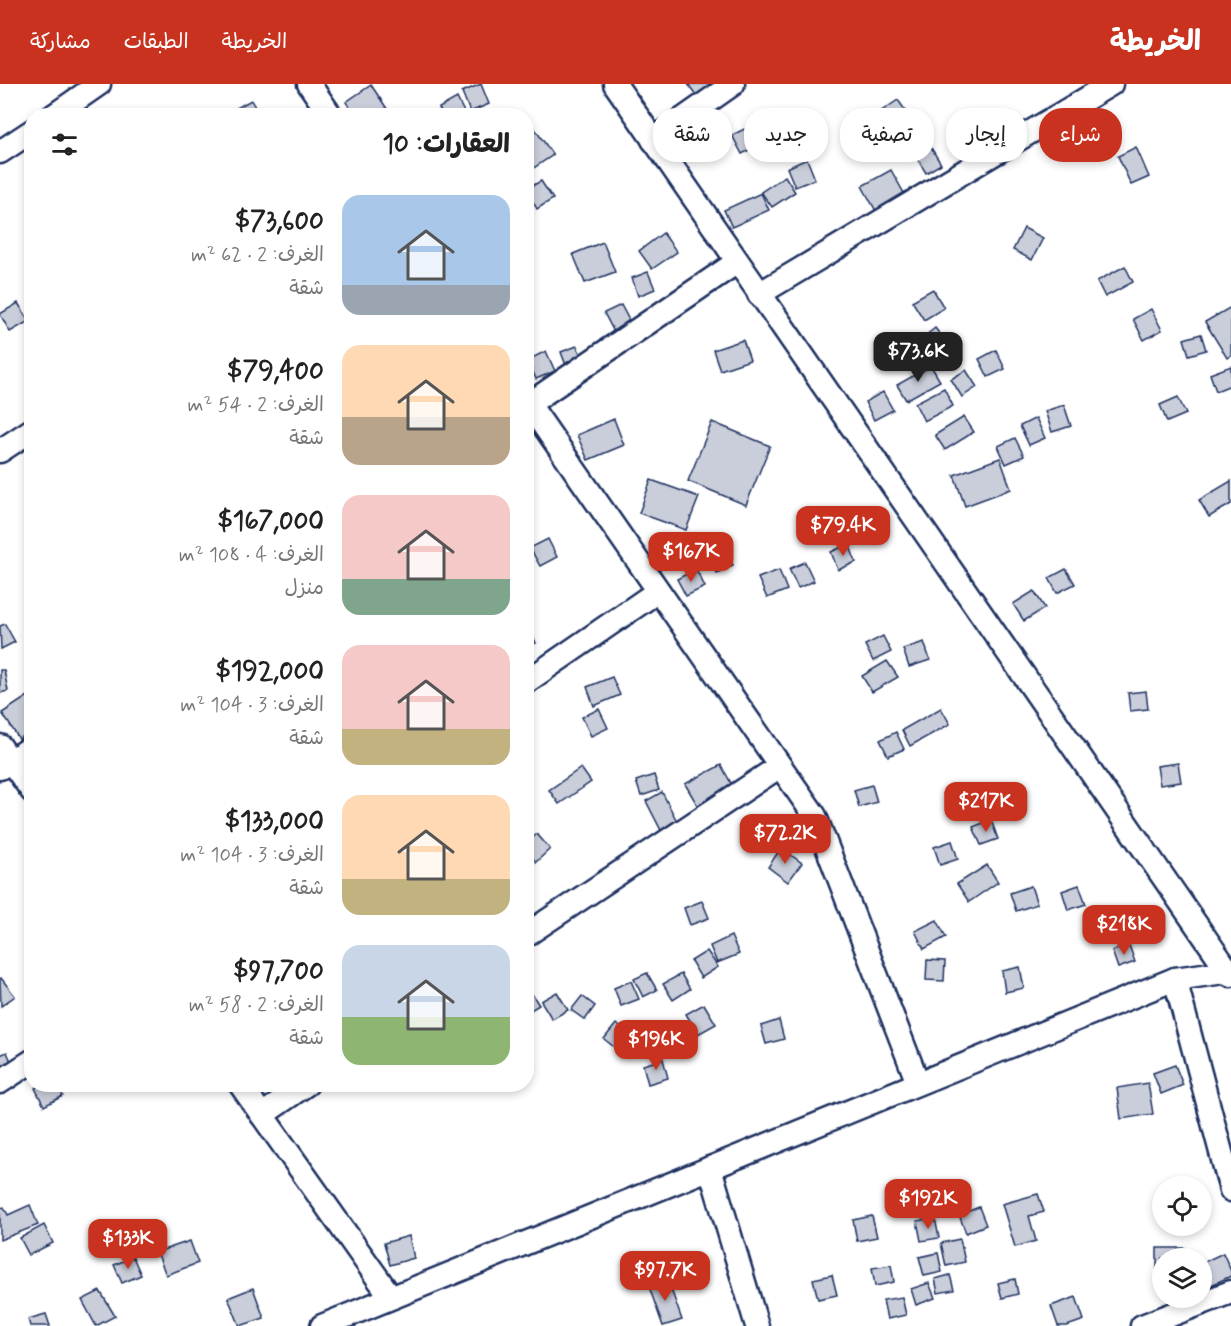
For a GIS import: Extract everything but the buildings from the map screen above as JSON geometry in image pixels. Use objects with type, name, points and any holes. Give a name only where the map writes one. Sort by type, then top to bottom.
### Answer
[{"type":"street","points":[[64,108],[99,84]]},
{"type":"street","points":[[309,84],[326,108]]},
{"type":"street","points":[[615,84],[653,140]]},
{"type":"street","points":[[699,108],[733,84]]},
{"type":"street","points":[[759,294],[1111,84]]},
{"type":"street","points":[[0,152],[24,136]]},
{"type":"street","points":[[322,1326],[1175,979],[1230,973],[668,162]]},
{"type":"street","points":[[534,399],[737,262]]},
{"type":"street","points":[[534,414],[815,816],[918,1083]]},
{"type":"street","points":[[0,451],[24,435]]},
{"type":"street","points":[[534,676],[658,591]]},
{"type":"street","points":[[24,750],[3,759],[24,782]]},
{"type":"street","points":[[534,930],[780,766]]},
{"type":"street","points":[[1175,979],[1231,1190]]},
{"type":"street","points":[[0,1082],[24,1066]]},
{"type":"street","points":[[246,1092],[391,1298]]},
{"type":"street","points":[[262,1115],[295,1092]]},
{"type":"street","points":[[710,1168],[757,1326]]},
{"type":"street","points":[[1142,1326],[1231,1292]]}]
